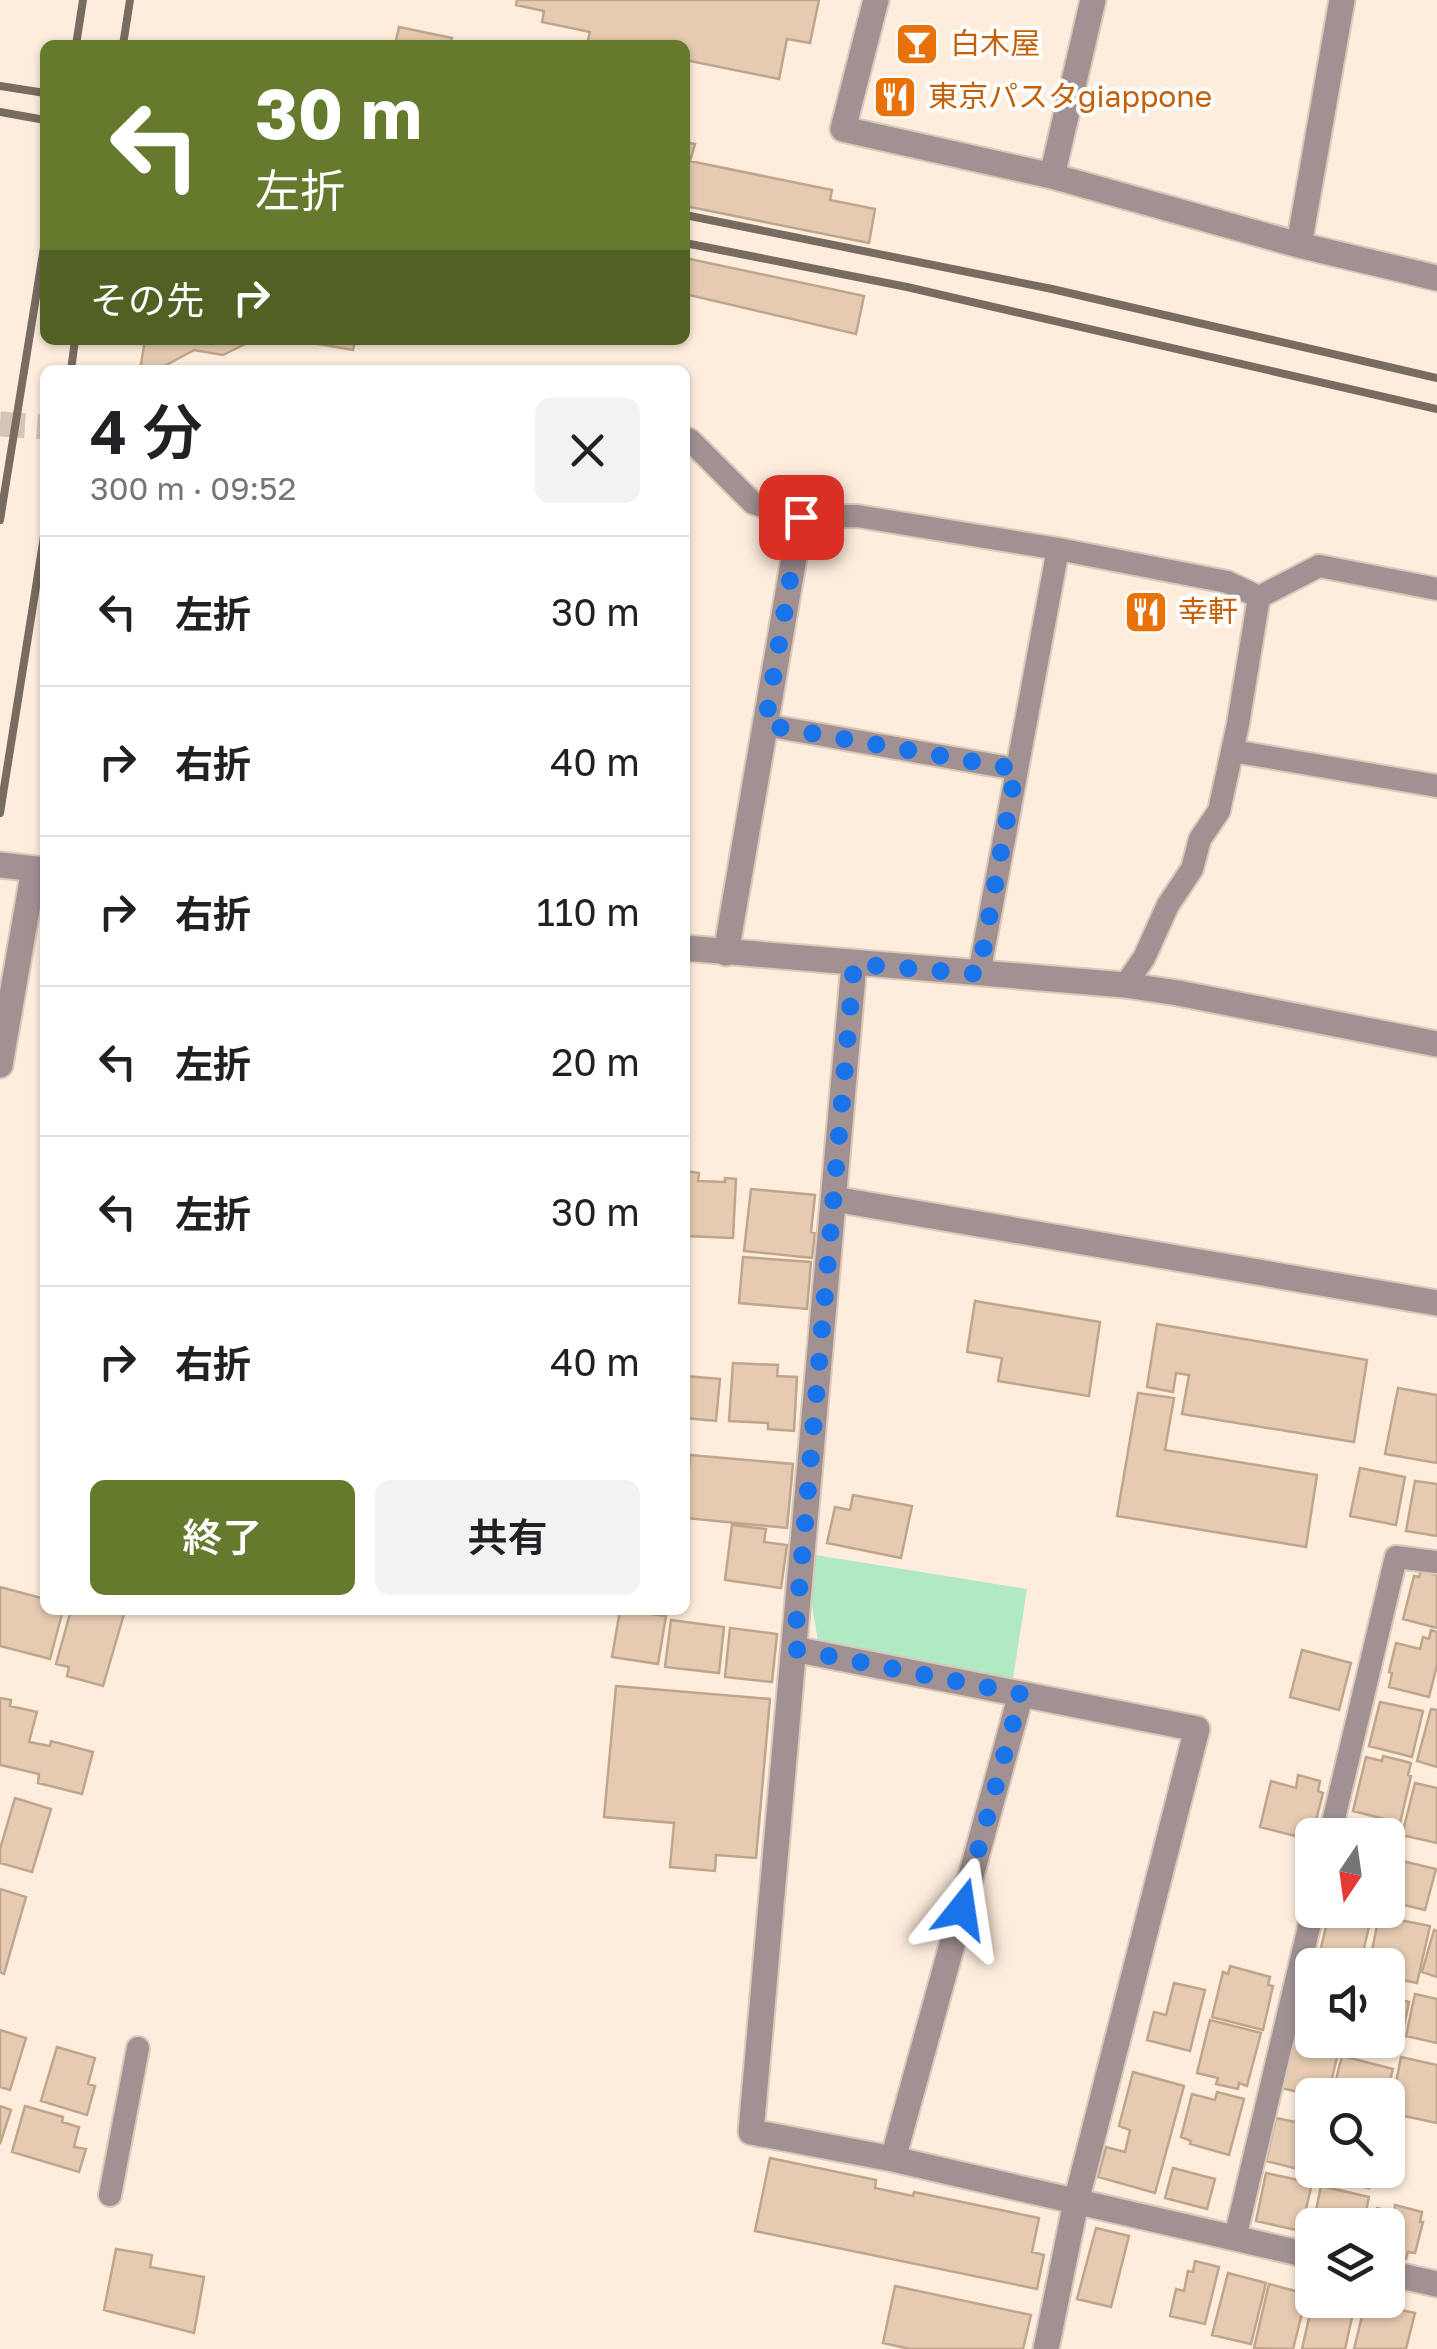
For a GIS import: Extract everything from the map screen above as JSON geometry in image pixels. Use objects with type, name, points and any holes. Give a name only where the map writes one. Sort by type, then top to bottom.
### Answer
[{"type":"street","points":[[876,0],[843,129],[1052,176],[1299,245],[1437,278]]},
{"type":"street","points":[[1052,176],[1093,0]]},
{"type":"street","points":[[1299,245],[1342,0]]},
{"type":"street","points":[[726,953],[801,517]]},
{"type":"street","points":[[0,865],[40,870],[0,1065]]},
{"type":"street","points":[[690,949],[1125,985],[1437,1044]]},
{"type":"street","points":[[854,964],[752,2132],[893,2160],[1295,2252]]},
{"type":"street","points":[[834,1199],[1437,1303]]},
{"type":"street","points":[[794,1649],[1197,1729],[1076,2202],[1046,2349]]},
{"type":"street","points":[[893,2160],[1021,1694]]},
{"type":"street","points":[[1405,2277],[1437,2284]]},
{"type":"lane","points":[[690,440],[753,503],[801,517],[857,516],[1058,549],[1227,582],[1259,597]]},
{"type":"lane","points":[[979,974],[1058,549]]},
{"type":"lane","points":[[1259,597],[1319,566],[1437,589]]},
{"type":"lane","points":[[1125,985],[1144,958],[1168,904],[1192,869],[1200,839],[1219,811],[1259,597]]},
{"type":"lane","points":[[765,725],[1016,769]]},
{"type":"lane","points":[[1233,751],[1437,786]]},
{"type":"lane","points":[[1334,1818],[1396,1556],[1437,1562]]},
{"type":"lane","points":[[1235,2238],[1309,1928]]},
{"type":"lane","points":[[110,2195],[138,2048]]},
{"type":"green space","points":[[803,1553],[1027,1589],[1011,1691],[820,1653]]},
{"type":"building","points":[[517,0],[819,0],[810,43],[787,39],[779,79],[690,61],[690,40],[588,40],[590,32],[542,22],[544,11],[516,5]]},
{"type":"building","points":[[399,27],[452,38],[451,40],[396,40]]},
{"type":"building","points":[[690,161],[832,190],[830,200],[875,209],[869,243],[690,207]]},
{"type":"building","points":[[690,259],[864,296],[856,334],[690,295]]},
{"type":"building","points":[[144,345],[243,345],[223,355],[194,350],[166,365],[141,365]]},
{"type":"building","points":[[324,345],[354,345],[353,350]]},
{"type":"building","points":[[690,1172],[699,1173],[698,1181],[736,1179],[733,1238],[690,1236]]},
{"type":"building","points":[[751,1189],[815,1195],[812,1258],[744,1251]]},
{"type":"building","points":[[743,1257],[811,1262],[807,1309],[739,1303]]},
{"type":"building","points":[[975,1301],[1100,1322],[1089,1396],[998,1381],[1002,1358],[967,1352]]},
{"type":"building","points":[[1157,1324],[1367,1360],[1354,1442],[1182,1414],[1189,1375],[1176,1373],[1173,1392],[1147,1387]]},
{"type":"building","points":[[733,1363],[778,1365],[777,1376],[797,1377],[794,1431],[768,1429],[768,1423],[729,1421]]},
{"type":"building","points":[[690,1376],[720,1379],[716,1421],[690,1418]]},
{"type":"building","points":[[1398,1388],[1437,1395],[1437,1463],[1385,1454]]},
{"type":"building","points":[[1138,1393],[1174,1398],[1165,1450],[1317,1475],[1306,1547],[1117,1516]]},
{"type":"building","points":[[690,1455],[793,1464],[787,1528],[690,1518]]},
{"type":"building","points":[[1360,1468],[1405,1477],[1396,1525],[1350,1516]]},
{"type":"building","points":[[1415,1481],[1437,1484],[1437,1536],[1406,1531]]},
{"type":"building","points":[[853,1495],[912,1506],[901,1558],[827,1543],[835,1507],[850,1510]]},
{"type":"building","points":[[732,1525],[766,1529],[764,1542],[787,1545],[781,1588],[725,1580]]},
{"type":"building","points":[[1421,1570],[1437,1575],[1437,1628],[1403,1619],[1414,1576],[1419,1577]]},
{"type":"building","points":[[0,1587],[40,1598],[40,1615],[62,1615],[50,1659],[0,1646]]},
{"type":"building","points":[[70,1615],[124,1615],[103,1686],[67,1676],[69,1667],[56,1664]]},
{"type":"building","points":[[619,1615],[666,1616],[658,1664],[612,1657]]},
{"type":"building","points":[[671,1620],[724,1627],[719,1673],[665,1667]]},
{"type":"building","points":[[730,1628],[777,1634],[772,1682],[725,1677]]},
{"type":"building","points":[[1431,1630],[1437,1632],[1437,1665],[1429,1697],[1389,1687],[1396,1643],[1420,1649],[1423,1637],[1429,1639]]},
{"type":"building","points":[[1302,1650],[1351,1663],[1339,1710],[1290,1697]]},
{"type":"building","points":[[616,1686],[770,1699],[756,1858],[716,1855],[715,1871],[670,1867],[674,1823],[604,1817]]},
{"type":"building","points":[[0,1698],[11,1700],[10,1706],[37,1712],[29,1742],[50,1746],[51,1741],[93,1752],[82,1794],[38,1783],[39,1774],[0,1765]]},
{"type":"building","points":[[1380,1702],[1423,1711],[1412,1757],[1369,1746]]},
{"type":"building","points":[[1431,1709],[1437,1710],[1437,1767],[1417,1761]]},
{"type":"building","points":[[1383,1756],[1411,1763],[1401,1818],[1353,1811],[1366,1757],[1382,1761]]},
{"type":"building","points":[[1298,1775],[1320,1781],[1318,1791],[1323,1793],[1317,1818],[1295,1818],[1295,1836],[1260,1827],[1271,1781],[1296,1788]]},
{"type":"building","points":[[1415,1783],[1437,1788],[1437,1843],[1405,1836]]},
{"type":"building","points":[[15,1798],[51,1809],[32,1872],[0,1863],[0,1849]]},
{"type":"building","points":[[1405,1862],[1436,1869],[1425,1910],[1405,1905]]},
{"type":"building","points":[[0,1889],[26,1897],[4,1974],[0,1972]]},
{"type":"building","points":[[1405,1921],[1430,1926],[1417,1983],[1405,1981],[1405,1948],[1372,1948],[1377,1928],[1405,1928]]},
{"type":"building","points":[[1326,1928],[1369,1928],[1364,1948],[1321,1948]]},
{"type":"building","points":[[1434,1930],[1437,1931],[1437,1977],[1422,1972]]},
{"type":"building","points":[[1230,1966],[1270,1977],[1268,1985],[1273,1986],[1263,2030],[1212,2017],[1223,1972],[1228,1974]]},
{"type":"building","points":[[1174,1983],[1205,1990],[1190,2051],[1147,2040],[1154,2012],[1166,2015]]},
{"type":"building","points":[[1415,1994],[1437,1999],[1437,2043],[1406,2036]]},
{"type":"building","points":[[1210,2020],[1261,2033],[1247,2086],[1239,2083],[1238,2089],[1216,2084],[1218,2078],[1197,2073]]},
{"type":"building","points":[[0,2030],[26,2038],[10,2090],[0,2087]]},
{"type":"building","points":[[1293,2041],[1295,2058],[1337,2058],[1332,2078],[1295,2078],[1295,2091],[1281,2088]]},
{"type":"building","points":[[57,2047],[95,2058],[88,2084],[95,2086],[87,2115],[41,2101]]},
{"type":"building","points":[[1341,2058],[1393,2069],[1391,2078],[1336,2078]]},
{"type":"building","points":[[1401,2058],[1437,2065],[1437,2123],[1405,2116],[1405,2078],[1397,2078]]},
{"type":"building","points":[[1133,2072],[1184,2086],[1155,2193],[1098,2177],[1106,2147],[1125,2152],[1130,2130],[1119,2126]]},
{"type":"building","points":[[1217,2092],[1244,2099],[1229,2155],[1190,2144],[1181,2137],[1192,2094],[1215,2100]]},
{"type":"building","points":[[0,2106],[11,2110],[0,2144]]},
{"type":"building","points":[[25,2106],[63,2117],[62,2122],[79,2127],[74,2147],[86,2149],[79,2172],[12,2152]]},
{"type":"building","points":[[1276,2118],[1295,2122],[1295,2168],[1266,2161]]},
{"type":"building","points":[[770,2158],[876,2180],[875,2188],[913,2196],[914,2192],[1039,2218],[1032,2252],[1044,2255],[1037,2289],[755,2231]]},
{"type":"building","points":[[1173,2168],[1215,2179],[1207,2209],[1165,2198]]},
{"type":"building","points":[[1266,2173],[1295,2179],[1295,2188],[1311,2188],[1306,2208],[1295,2208],[1295,2230],[1256,2221]]},
{"type":"building","points":[[1321,2188],[1369,2197],[1367,2208],[1316,2208]]},
{"type":"building","points":[[1395,2205],[1422,2212],[1415,2253],[1408,2252],[1406,2259],[1405,2208]]},
{"type":"building","points":[[1096,2228],[1129,2236],[1111,2307],[1077,2299]]},
{"type":"building","points":[[116,2249],[152,2255],[150,2267],[204,2277],[194,2333],[104,2310]]},
{"type":"building","points":[[1195,2261],[1219,2267],[1205,2324],[1170,2316],[1176,2289],[1184,2291],[1188,2271],[1193,2272]]},
{"type":"building","points":[[1228,2273],[1266,2283],[1251,2344],[1212,2335]]},
{"type":"building","points":[[1269,2284],[1295,2291],[1295,2318],[1301,2318],[1293,2349],[1254,2348]]},
{"type":"building","points":[[895,2286],[1031,2315],[1023,2349],[910,2349],[883,2343]]},
{"type":"building","points":[[1405,2311],[1415,2313],[1406,2349],[1354,2349],[1362,2318],[1405,2318]]},
{"type":"building","points":[[1309,2318],[1352,2318],[1345,2349],[1302,2349]]},
{"type":"tunnel","points":[[0,424],[40,427]]},
{"type":"railway","points":[[77,40],[83,0]]},
{"type":"railway","points":[[124,40],[130,0]]},
{"type":"railway","points":[[0,86],[40,92]]},
{"type":"railway","points":[[0,112],[40,119]]},
{"type":"railway","points":[[690,216],[1052,289],[1437,378]]},
{"type":"railway","points":[[690,244],[907,287],[1437,409]]},
{"type":"railway","points":[[0,520],[40,272]]},
{"type":"railway","points":[[72,365],[74,345]]},
{"type":"railway","points":[[0,813],[40,561]]},
{"type":"place","name":"白木屋","points":[[917,44]]},
{"type":"place","name":"東京パスタgiappone","points":[[895,97]]},
{"type":"place","name":"幸軒","points":[[1146,612]]},
{"type":"route","points":[[801,517],[765,725],[1016,769],[979,974],[854,964],[794,1649],[1021,1694],[962,1909]]}]
